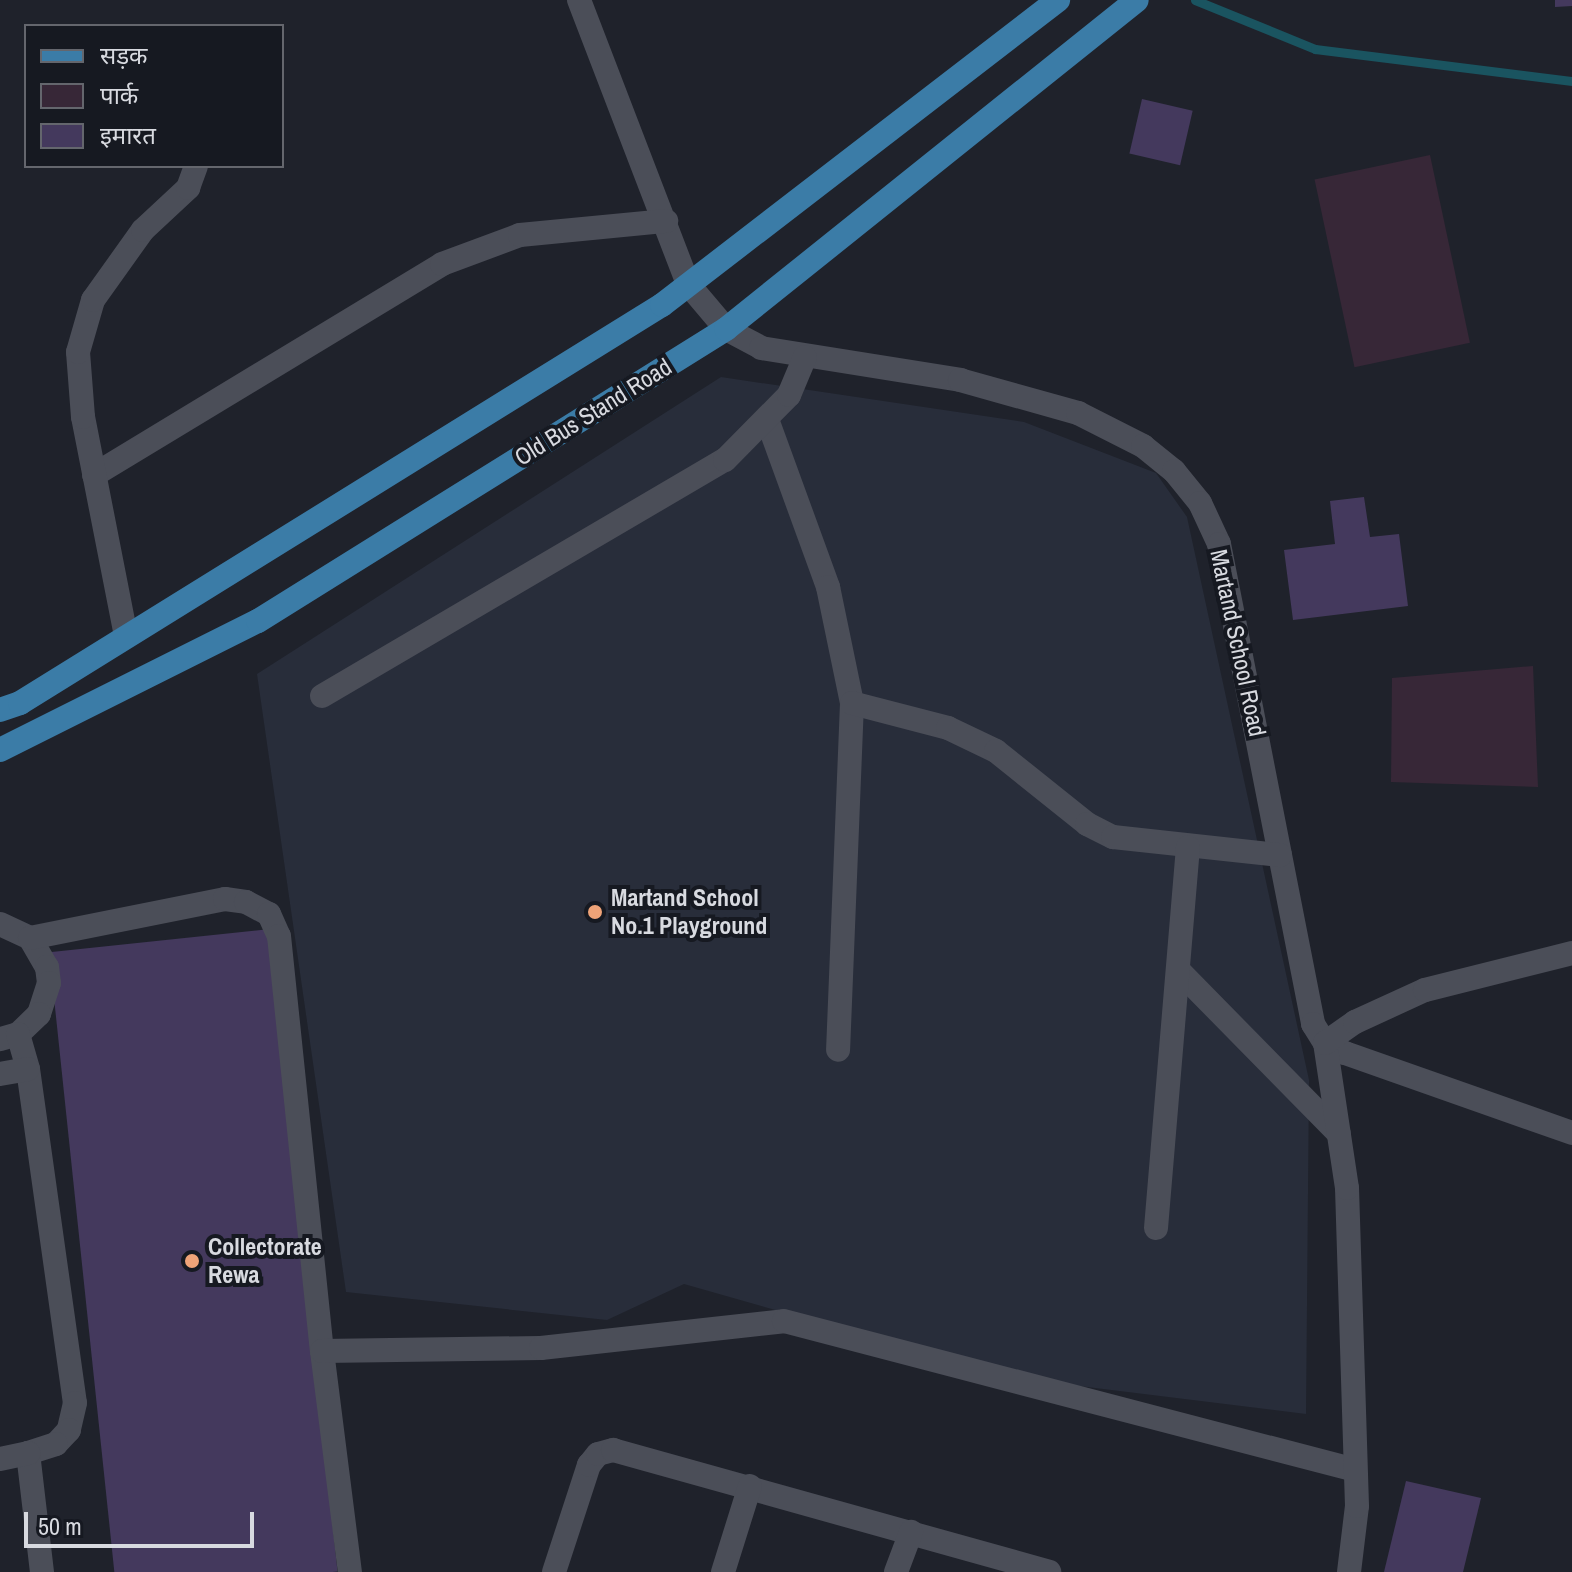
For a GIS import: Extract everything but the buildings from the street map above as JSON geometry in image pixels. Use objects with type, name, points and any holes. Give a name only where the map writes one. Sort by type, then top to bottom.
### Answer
[{"type":"main road","name":"Old Bus Stand Road","points":[[0,750],[258,621],[726,329],[1137,0]]},
{"type":"main road","points":[[0,710],[20,703],[688,284],[1052,4]]},
{"type":"street","points":[[579,0],[688,284]]},
{"type":"street","points":[[126,636],[94,475],[78,352],[93,300],[143,230],[188,188],[195,168]]},
{"type":"street","points":[[94,475],[442,264],[520,235],[666,221]]},
{"type":"street","name":"Martand School Road","points":[[688,284],[726,329],[761,348],[960,380],[1078,413],[1143,446],[1174,471],[1200,503],[1219,544],[1313,1024],[1325,1043],[1347,1188],[1355,1470],[1349,1572]]},
{"type":"street","points":[[322,696],[725,460],[768,422],[789,395],[805,357]]},
{"type":"street","points":[[768,422],[828,587],[852,703],[838,1050]]},
{"type":"street","points":[[852,703],[948,728],[996,751],[1087,824],[1113,837],[1280,855]]},
{"type":"street","points":[[1156,1228],[1188,847]]},
{"type":"street","points":[[30,938],[225,899],[246,902],[269,914],[279,936],[322,1351],[350,1572]]},
{"type":"street","points":[[0,924],[30,938],[47,967],[49,983],[39,1014],[9,1036],[28,1069],[75,1403],[62,1437],[28,1453],[0,1459]]},
{"type":"street","points":[[1325,1043],[1355,1022],[1425,990],[1572,953]]},
{"type":"street","points":[[1179,971],[1339,1134]]},
{"type":"street","points":[[1325,1043],[1572,1133]]},
{"type":"street","points":[[0,1074],[28,1069]]},
{"type":"street","points":[[322,1351],[541,1348],[784,1321],[1355,1470]]},
{"type":"street","points":[[554,1572],[589,1465],[598,1454],[633,1452],[1049,1572]]},
{"type":"street","points":[[28,1453],[42,1572]]},
{"type":"street","points":[[723,1572],[750,1486]]},
{"type":"street","points":[[896,1572],[911,1532]]},
{"type":"shaded area","points":[[721,377],[1024,422],[1156,473],[1187,517],[1309,1080],[1306,1414],[1013,1378],[684,1284],[607,1320],[346,1292],[257,674]]},
{"type":"green space","points":[[1430,155],[1470,343],[1354,367],[1315,180]]},
{"type":"green space","points":[[1533,666],[1538,787],[1391,782],[1392,678]]},
{"type":"waterway","points":[[1195,0],[1315,49],[1572,81]]},
{"type":"place","name":"Martand School No.1 Playground","points":[[595,912]]},
{"type":"place","name":"Collectorate Rewa","points":[[192,1261]]}]
